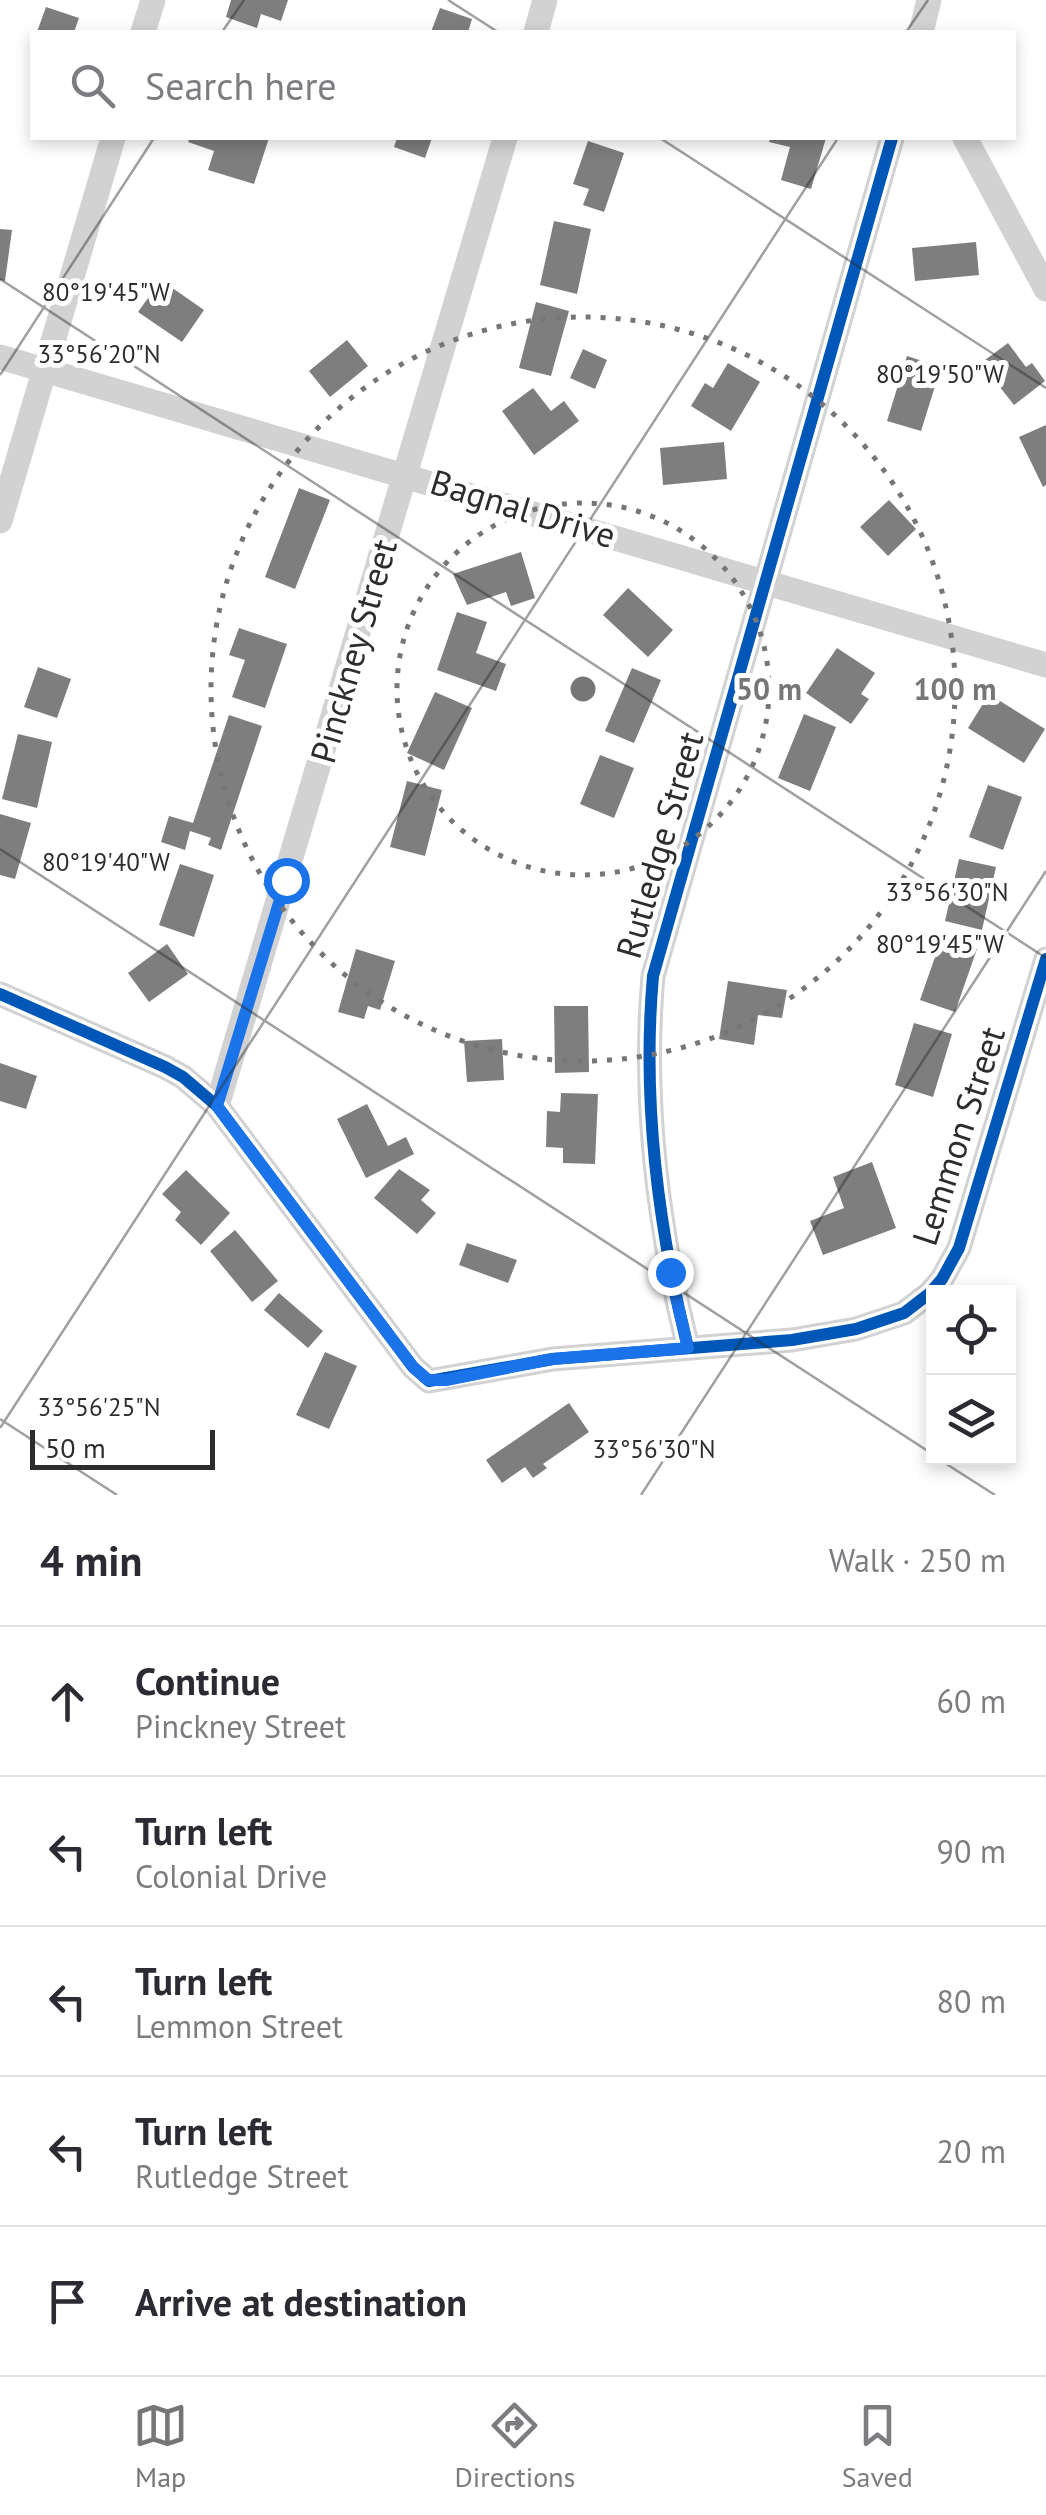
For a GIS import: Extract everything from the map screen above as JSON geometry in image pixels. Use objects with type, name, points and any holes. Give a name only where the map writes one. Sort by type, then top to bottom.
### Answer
[{"type":"street","points":[[145,30],[153,0]]},
{"type":"street","points":[[537,30],[545,0]]},
{"type":"street","points":[[922,30],[930,0]]},
{"type":"street","points":[[0,521],[111,140]]},
{"type":"street","name":"Pinckney Street","points":[[217,1106],[503,140]]},
{"type":"street","name":"Rutledge Street","points":[[688,1348],[670,1272],[653,1138],[648,1065],[652,990],[891,140]]},
{"type":"street","points":[[967,140],[1046,289]]},
{"type":"street","name":"Bagnal Drive","points":[[0,357],[1046,664]]},
{"type":"street","name":"Lemmon Street","points":[[217,1106],[413,1367],[428,1380],[552,1359],[792,1340],[856,1330],[904,1314],[942,1279],[958,1248],[1046,959]]},
{"type":"street","points":[[0,994],[166,1067],[217,1106]]},
{"type":"building","points":[[231,0],[288,0],[281,21],[261,14],[257,28],[226,17]]},
{"type":"building","points":[[46,7],[79,18],[75,30],[38,30]]},
{"type":"building","points":[[440,8],[472,19],[469,30],[432,30]]},
{"type":"building","points":[[268,140],[254,184],[208,170],[214,151],[188,142]]},
{"type":"building","points":[[396,140],[431,140],[425,158],[394,147]]},
{"type":"building","points":[[825,140],[811,189],[781,180],[790,147],[769,142]]},
{"type":"building","points":[[588,141],[624,153],[604,212],[583,205],[589,189],[573,184]]},
{"type":"building","points":[[554,221],[591,229],[577,294],[540,285]]},
{"type":"building","points":[[0,229],[12,230],[5,281],[0,280]]},
{"type":"building","points":[[976,242],[979,275],[915,281],[912,248]]},
{"type":"building","points":[[161,280],[204,310],[182,342],[138,312]]},
{"type":"building","points":[[536,302],[569,311],[551,376],[519,368]]},
{"type":"building","points":[[347,340],[368,366],[330,397],[309,371]]},
{"type":"building","points":[[1008,343],[1026,367],[1032,363],[1045,381],[1014,405],[981,363]]},
{"type":"building","points":[[583,349],[607,360],[595,389],[570,378]]},
{"type":"building","points":[[907,356],[941,367],[921,431],[887,421]]},
{"type":"building","points":[[728,363],[760,382],[731,431],[691,406],[705,383],[713,388]]},
{"type":"building","points":[[533,388],[551,411],[564,401],[579,421],[534,455],[502,411]]},
{"type":"building","points":[[1046,425],[1046,485],[1043,487],[1019,437]]},
{"type":"building","points":[[724,442],[727,479],[663,485],[660,448]]},
{"type":"building","points":[[299,488],[330,500],[295,589],[265,577]]},
{"type":"building","points":[[889,500],[916,529],[888,556],[860,527]]},
{"type":"building","points":[[521,552],[535,598],[511,606],[506,592],[467,605],[453,574]]},
{"type":"building","points":[[628,588],[673,630],[648,657],[603,615]]},
{"type":"building","points":[[457,612],[487,622],[476,653],[506,664],[496,691],[437,670]]},
{"type":"building","points":[[239,628],[287,644],[265,708],[232,697],[245,660],[229,655]]},
{"type":"building","points":[[837,648],[875,673],[861,694],[869,699],[851,724],[806,693]]},
{"type":"building","points":[[38,667],[71,679],[57,718],[24,707]]},
{"type":"building","points":[[632,668],[661,680],[634,743],[605,731]]},
{"type":"building","points":[[435,692],[472,708],[444,770],[407,753]]},
{"type":"building","points":[[989,694],[1045,729],[1024,763],[968,728]]},
{"type":"building","points":[[804,714],[836,727],[810,791],[778,778]]},
{"type":"building","points":[[229,715],[262,726],[221,850],[208,845],[211,838],[190,831],[185,850],[161,842],[169,816],[193,823]]},
{"type":"building","points":[[18,734],[52,742],[37,808],[2,799]]},
{"type":"building","points":[[600,755],[634,768],[614,818],[580,804]]},
{"type":"building","points":[[407,781],[442,790],[425,856],[390,847]]},
{"type":"building","points":[[988,785],[1022,797],[1003,850],[969,837]]},
{"type":"building","points":[[0,814],[31,823],[15,879],[0,875]]},
{"type":"building","points":[[959,859],[996,867],[982,930],[945,921]]},
{"type":"building","points":[[180,864],[214,875],[194,937],[159,925]]},
{"type":"building","points":[[942,937],[977,949],[955,1012],[920,1000]]},
{"type":"building","points":[[167,944],[188,974],[149,1002],[128,973]]},
{"type":"building","points":[[356,949],[395,961],[380,1010],[368,1006],[364,1019],[338,1012]]},
{"type":"building","points":[[728,981],[787,990],[782,1018],[758,1015],[754,1045],[719,1039]]},
{"type":"building","points":[[554,1006],[588,1006],[589,1072],[555,1073]]},
{"type":"building","points":[[914,1023],[952,1034],[933,1097],[895,1085]]},
{"type":"building","points":[[502,1039],[504,1080],[467,1082],[464,1041]]},
{"type":"building","points":[[0,1063],[37,1076],[26,1109],[0,1101]]},
{"type":"building","points":[[561,1093],[598,1094],[595,1164],[563,1163],[563,1148],[546,1147],[547,1111],[560,1112]]},
{"type":"building","points":[[367,1104],[388,1146],[406,1137],[414,1154],[366,1178],[337,1119]]},
{"type":"building","points":[[872,1162],[896,1228],[823,1255],[810,1221],[844,1208],[833,1177]]},
{"type":"building","points":[[399,1169],[430,1190],[421,1200],[436,1213],[417,1234],[374,1198]]},
{"type":"building","points":[[186,1170],[230,1213],[201,1245],[175,1220],[181,1212],[162,1194]]},
{"type":"building","points":[[235,1230],[278,1281],[252,1302],[210,1251]]},
{"type":"building","points":[[467,1243],[517,1260],[508,1283],[459,1265]]},
{"type":"building","points":[[279,1293],[323,1331],[308,1348],[264,1310]]},
{"type":"building","points":[[325,1352],[357,1366],[329,1429],[296,1415]]},
{"type":"building","points":[[569,1403],[589,1432],[543,1464],[547,1468],[533,1478],[525,1467],[502,1483],[486,1460]]},
{"type":"cycle path","points":[[688,1348],[668,1256],[655,1163],[650,1069],[653,976],[891,140]]},
{"type":"cycle path","points":[[0,994],[165,1067],[217,1106],[413,1367],[429,1381],[553,1359],[792,1340],[856,1329],[904,1313],[942,1279],[959,1248],[1046,959]]},
{"type":"route","points":[[286,880],[217,1106],[413,1367],[428,1380],[446,1380],[552,1359],[688,1348],[670,1272]]}]
